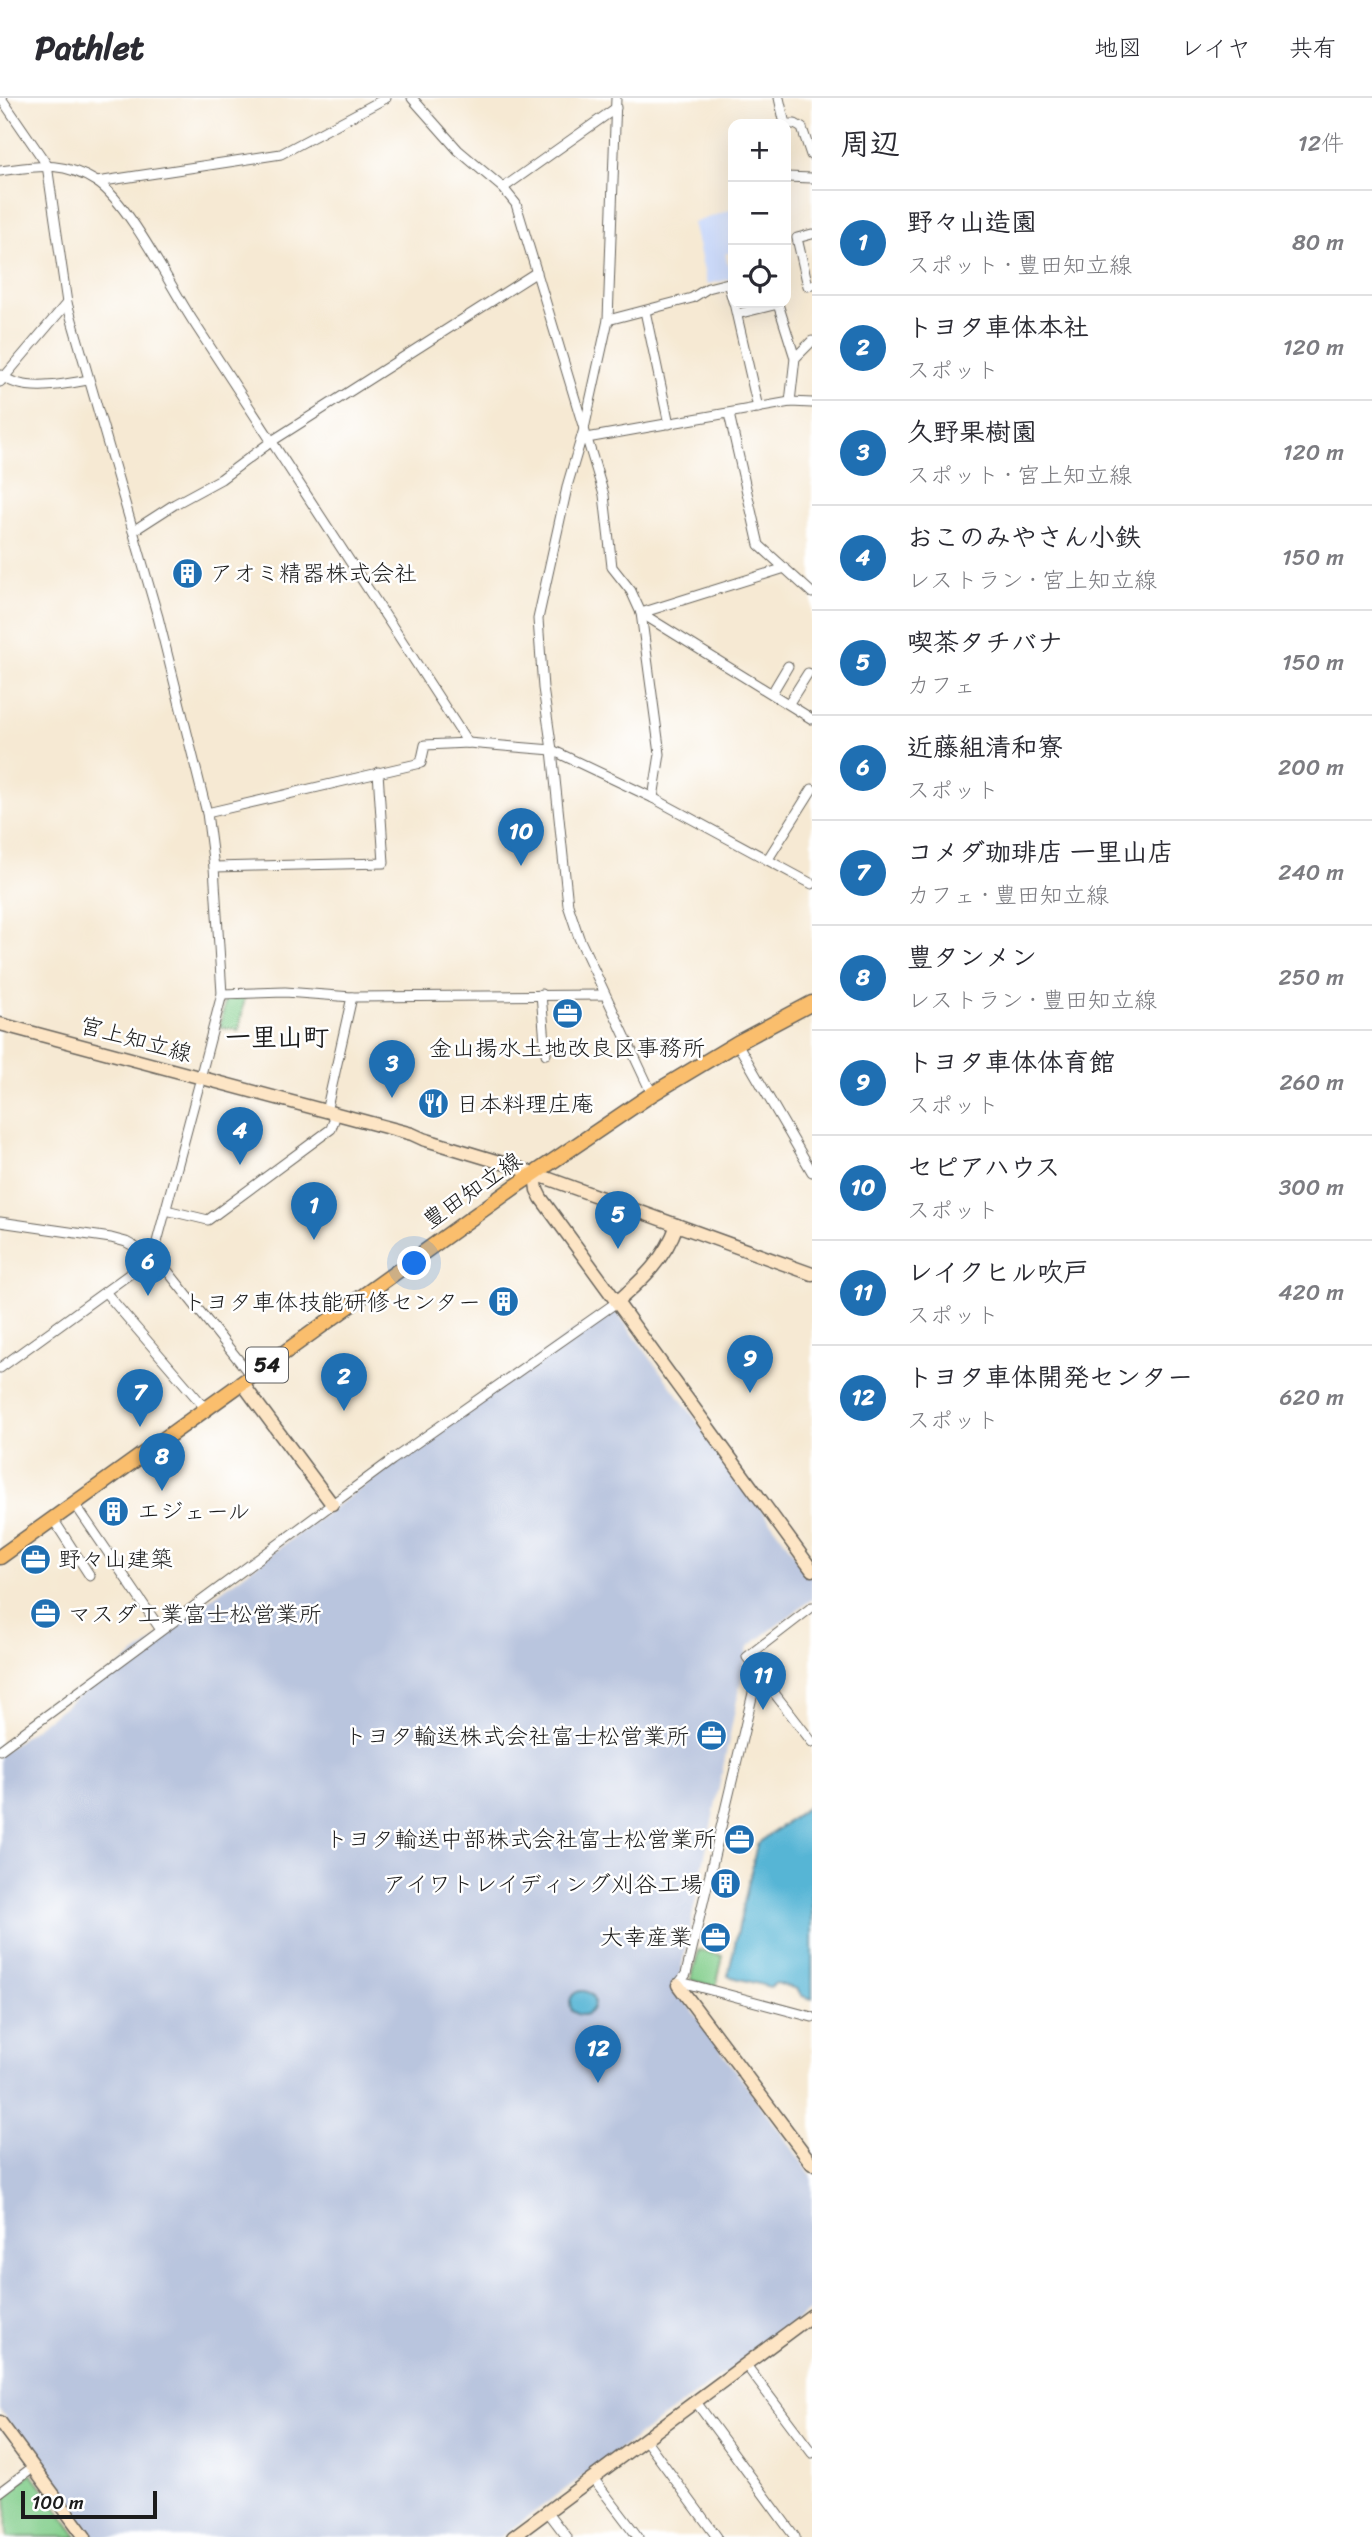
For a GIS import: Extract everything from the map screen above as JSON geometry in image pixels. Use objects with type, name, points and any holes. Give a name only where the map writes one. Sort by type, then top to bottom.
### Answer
[{"type":"main road","name":"豊田知立線","points":[[0,1557],[516,1185],[652,1094],[737,1043],[812,1003]]},
{"type":"street","points":[[0,1368],[153,1257],[222,994],[214,867],[207,813],[158,617],[67,303],[47,165],[1,98]]},
{"type":"street","points":[[97,182],[281,154],[386,98]]},
{"type":"street","points":[[412,98],[458,150],[503,188],[516,204],[604,495],[612,567],[631,591],[641,613],[660,754],[653,798]]},
{"type":"street","points":[[779,98],[785,124],[796,124],[802,128],[811,155]]},
{"type":"street","points":[[503,188],[616,103]]},
{"type":"street","points":[[616,103],[608,320],[585,433],[568,483],[538,618],[542,688],[552,750],[568,905],[579,938],[652,1094]]},
{"type":"street","points":[[0,171],[47,165],[61,167],[97,182],[127,214],[191,318],[468,743]]},
{"type":"street","points":[[791,177],[812,178]]},
{"type":"street","points":[[812,234],[797,238],[808,286],[812,285]]},
{"type":"street","points":[[133,531],[175,504],[222,479],[272,441],[537,272]]},
{"type":"street","points":[[608,320],[692,298],[708,288],[728,283]]},
{"type":"street","points":[[67,303],[1,378],[12,384],[57,385],[88,380]]},
{"type":"street","points":[[737,313],[778,304],[795,358],[790,402]]},
{"type":"street","points":[[736,308],[758,408]]},
{"type":"street","points":[[645,311],[669,424]]},
{"type":"street","points":[[795,358],[812,341]]},
{"type":"street","points":[[585,433],[669,424],[790,402],[812,403]]},
{"type":"street","points":[[729,414],[759,545],[812,594]]},
{"type":"street","points":[[641,613],[785,569]]},
{"type":"street","points":[[641,613],[812,719]]},
{"type":"street","points":[[772,693],[788,666]]},
{"type":"street","points":[[789,704],[808,673]]},
{"type":"street","points":[[207,813],[421,763],[425,745],[468,743],[552,750],[653,798],[812,884]]},
{"type":"street","points":[[214,867],[384,863],[378,772]]},
{"type":"street","points":[[768,859],[812,789]]},
{"type":"street","points":[[222,994],[285,992],[352,997],[605,995]]},
{"type":"street","points":[[541,994],[546,1054]]},
{"type":"street","points":[[166,1210],[208,1220],[331,1129],[330,1116],[352,997]]},
{"type":"street","name":"宮上知立線","points":[[0,1024],[411,1139],[423,1139],[535,1174],[812,1274]]},
{"type":"street","name":"宮上知立線","points":[[0,1031],[200,1081]]},
{"type":"street","points":[[737,1043],[812,1172]]},
{"type":"street","points":[[535,1174],[541,1198],[812,1570]]},
{"type":"street","points":[[0,1222],[111,1238],[126,1242],[153,1257],[166,1269],[247,1380],[332,1504]]},
{"type":"street","points":[[0,1750],[437,1427],[617,1303],[655,1267],[671,1241],[677,1225]]},
{"type":"street","points":[[106,1293],[206,1409]]},
{"type":"street","points":[[75,1504],[161,1630]]},
{"type":"street","points":[[53,1519],[90,1576]]},
{"type":"street","points":[[812,1608],[747,1657],[812,1742]]},
{"type":"street","points":[[678,1985],[686,1974],[758,1672]]},
{"type":"street","points":[[678,1985],[688,1984],[812,2018]]},
{"type":"street","points":[[678,1985],[812,2164]]},
{"type":"street","points":[[513,2537],[812,2315]]},
{"type":"street","points":[[747,2365],[812,2453]]},
{"type":"street","points":[[696,2402],[795,2537]]},
{"type":"street","points":[[0,2422],[85,2537]]},
{"type":"street","points":[[645,2439],[717,2537]]},
{"type":"street","points":[[0,2492],[33,2468]]},
{"type":"street","points":[[593,2478],[638,2537]]},
{"type":"street","points":[[548,2512],[567,2537]]},
{"type":"shaded area","points":[[728,211],[728,253],[725,254],[728,280],[707,284],[693,223]]},
{"type":"shaded area","points":[[610,1310],[615,1310],[812,1578],[812,1599],[748,1647],[677,1990],[812,2176],[812,2309],[500,2537],[93,2537],[0,2410],[0,1754],[575,1330]]},
{"type":"green space","points":[[226,996],[245,996],[239,1030],[220,1027]]},
{"type":"green space","points":[[699,1950],[723,1956],[716,1987],[691,1980]]},
{"type":"green space","points":[[32,2473],[78,2537],[8,2537],[6,2492]]},
{"type":"water","points":[[812,1804],[812,1999],[802,1996],[797,1989],[776,1983],[770,1987],[728,1976],[757,1844]]},
{"type":"water","points":[[582,1991],[593,1998],[594,2003],[587,2014],[582,2015],[571,2008],[570,2003],[577,1992]]},
{"type":"place","name":"アオミ精器株式会社","points":[[187,573]]},
{"type":"place","name":"セピアハウス","points":[[521,866]]},
{"type":"place","name":"金山揚水土地改良区事務所","points":[[567,1014]]},
{"type":"place","name":"久野果樹園","points":[[392,1098]]},
{"type":"place","name":"日本料理庄庵","points":[[433,1104]]},
{"type":"place","name":"おこのみやさん小鉄","points":[[240,1165]]},
{"type":"place","name":"野々山造園","points":[[314,1240]]},
{"type":"place","name":"喫茶タチバナ","points":[[618,1249]]},
{"type":"place","name":"近藤組清和寮","points":[[148,1296]]},
{"type":"place","name":"トヨタ車体技能研修センター","points":[[504,1302]]},
{"type":"place","name":"トヨタ車体体育館","points":[[750,1393]]},
{"type":"place","name":"トヨタ車体本社","points":[[344,1411]]},
{"type":"place","name":"コメダ珈琲店 一里山店","points":[[140,1427]]},
{"type":"place","name":"豊タンメン","points":[[162,1491]]},
{"type":"place","name":"エジェール","points":[[114,1511]]},
{"type":"place","name":"野々山建築","points":[[35,1559]]},
{"type":"place","name":"マスダ工業富士松営業所","points":[[45,1614]]},
{"type":"place","name":"レイクヒル吹戸","points":[[763,1710]]},
{"type":"place","name":"トヨタ輸送株式会社富士松営業所","points":[[712,1736]]},
{"type":"place","name":"トヨタ輸送中部株式会社富士松営業所","points":[[739,1839]]},
{"type":"place","name":"アイワトレイディング刈谷工場","points":[[726,1884]]},
{"type":"place","name":"大幸産業","points":[[715,1937]]},
{"type":"place","name":"トヨタ車体開発センター","points":[[598,2083]]},
{"type":"district","name":"一里山町","points":[[277,1037]]}]
